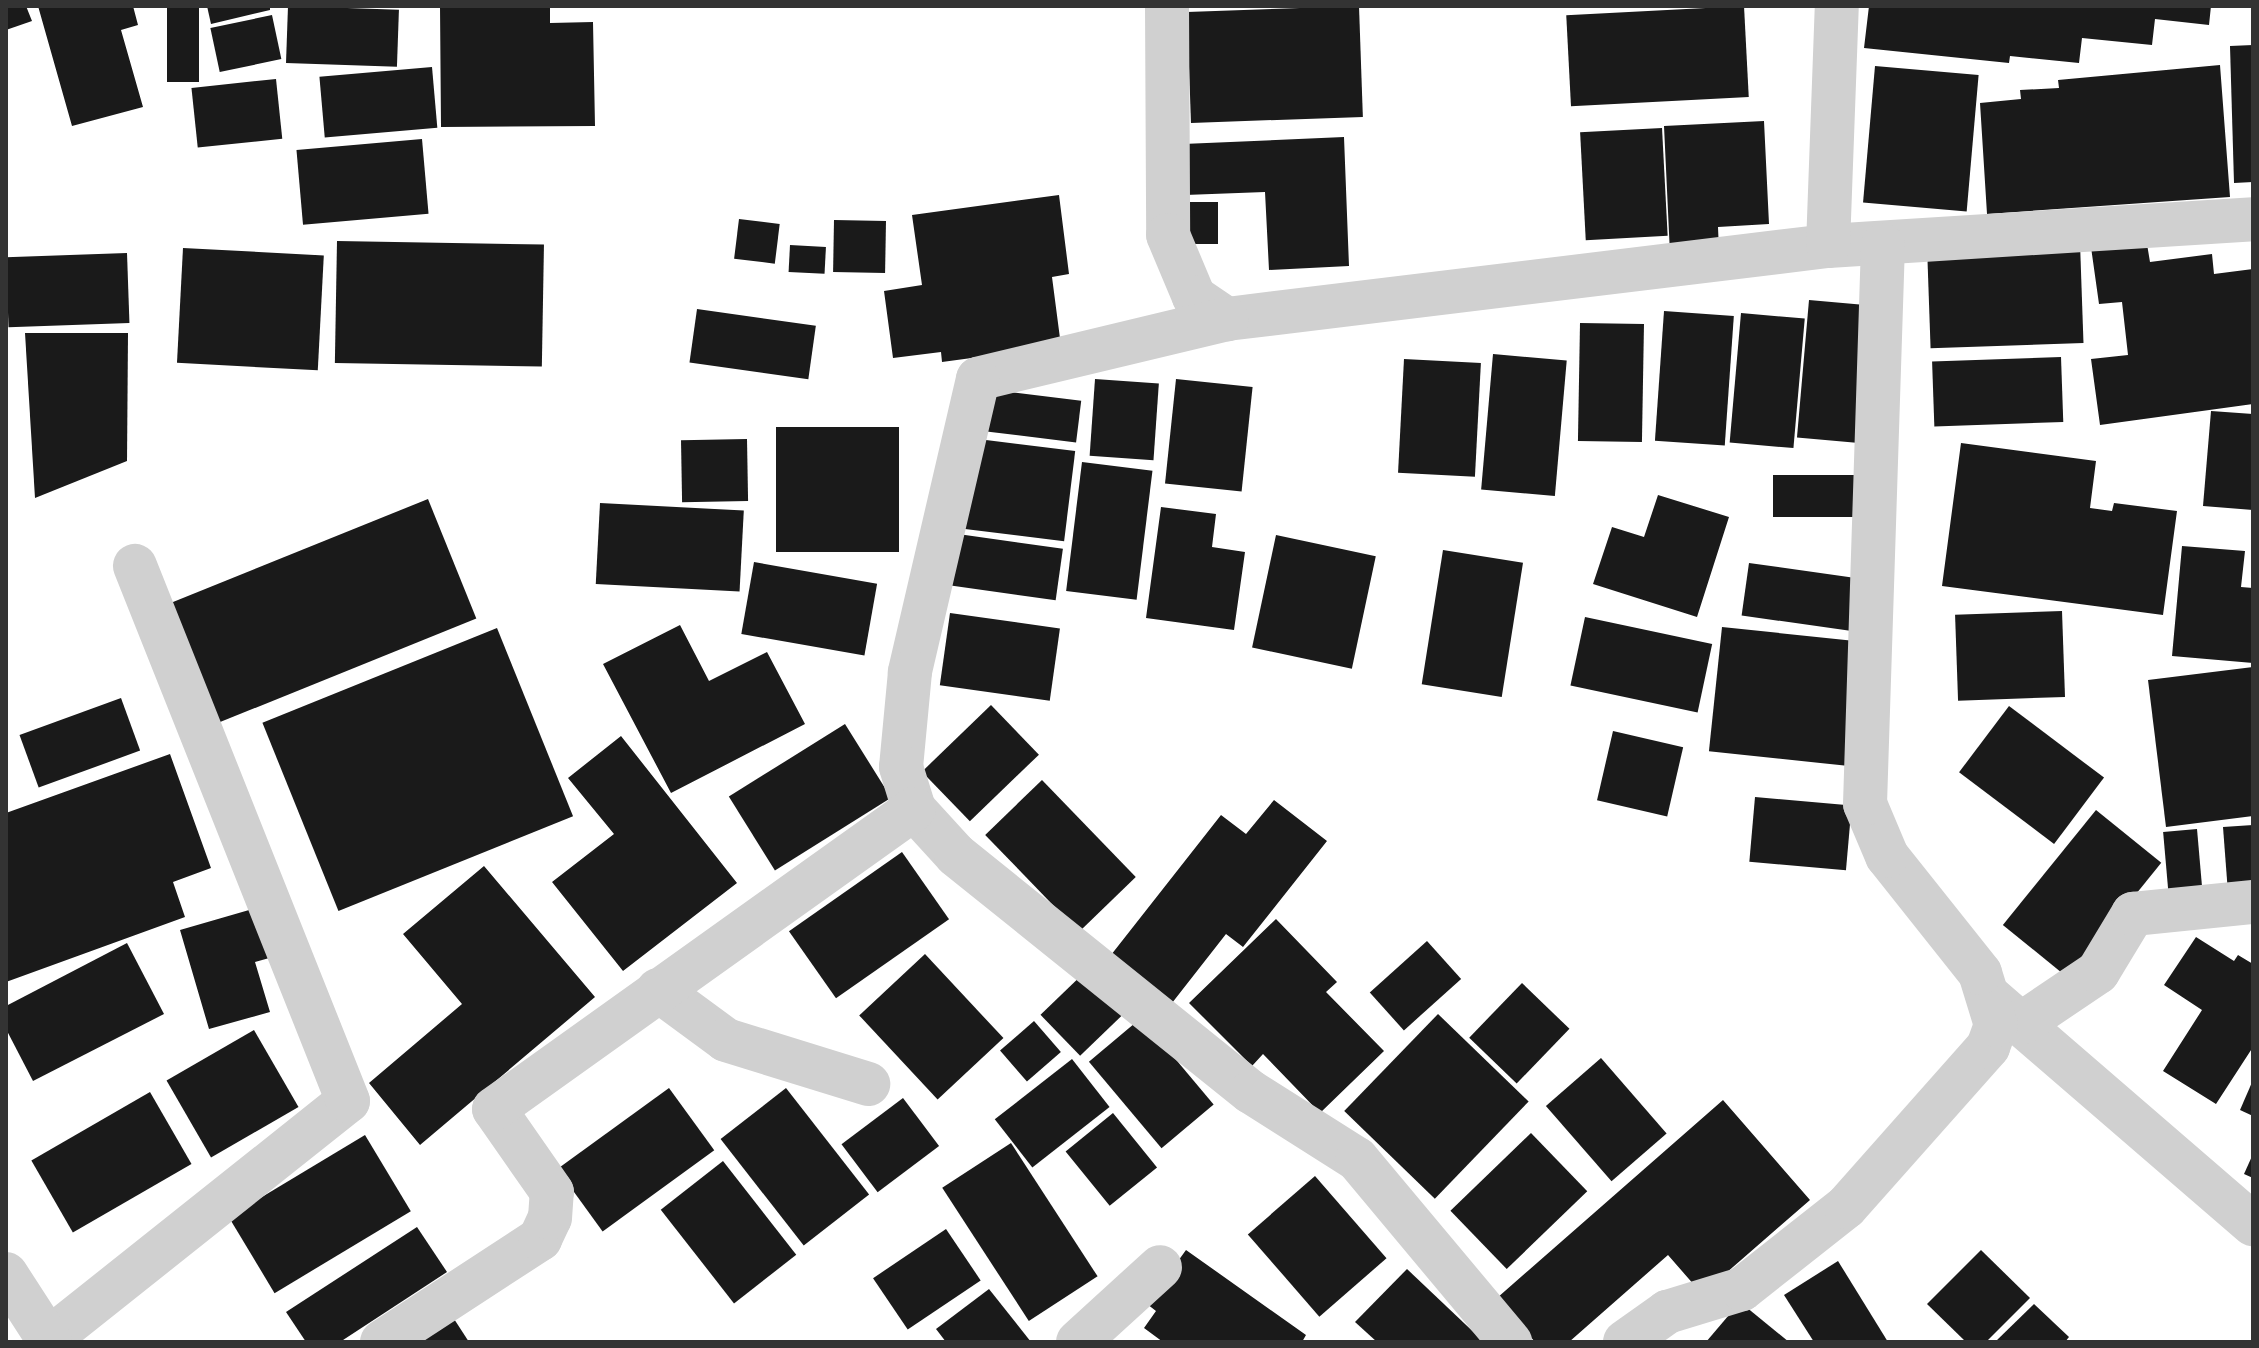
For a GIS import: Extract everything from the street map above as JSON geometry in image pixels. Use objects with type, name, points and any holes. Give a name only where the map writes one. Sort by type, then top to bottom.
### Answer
[{"type":"street","points":[[1167,6],[1168,235],[1194,297],[1227,319]]},
{"type":"street","points":[[1828,246],[1837,6]]},
{"type":"street","points":[[1510,1342],[1357,1159],[1251,1092],[956,855],[914,809],[901,767],[910,672],[978,379],[1227,319],[1828,246],[1883,245],[2253,219]]},
{"type":"street","points":[[1883,245],[1865,804],[1887,856],[2008,1011],[2253,1224]]},
{"type":"street","points":[[6,1274],[47,1341],[348,1101],[135,566]]},
{"type":"street","points":[[382,1342],[540,1239],[552,1192],[494,1109],[914,809]]},
{"type":"street","points":[[1625,1342],[1667,1312],[1733,1295],[1846,1207],[1988,1047],[1996,1025],[2008,1011],[2098,972],[2133,914],[2253,902]]},
{"type":"street","points":[[658,990],[726,1040],[868,1084]]},
{"type":"street","points":[[1078,1342],[1160,1267]]},
{"type":"building","points":[[6,6],[26,6],[32,21],[6,30]]},
{"type":"building","points":[[38,6],[133,6],[138,25],[121,30],[143,107],[72,126]]},
{"type":"building","points":[[167,6],[199,6],[199,82],[167,82]]},
{"type":"building","points":[[207,6],[270,6],[270,10],[211,24]]},
{"type":"building","points":[[288,6],[399,10],[397,67],[286,63]]},
{"type":"building","points":[[440,6],[550,6],[550,23],[593,22],[595,126],[441,127]]},
{"type":"building","points":[[1359,6],[1363,117],[1191,123],[1187,12]]},
{"type":"building","points":[[1744,6],[1749,97],[1571,106],[1566,15]]},
{"type":"building","points":[[1869,6],[2211,6],[2209,25],[2155,19],[2152,45],[2082,38],[2079,63],[2010,56],[2009,63],[1864,48]]},
{"type":"building","points":[[272,15],[281,59],[220,72],[210,28]]},
{"type":"building","points":[[2253,45],[2253,182],[2234,183],[2230,46]]},
{"type":"building","points":[[2220,65],[2230,197],[1987,214],[1980,103],[2021,99],[2020,90],[2059,88],[2058,80]]},
{"type":"building","points":[[1875,66],[1979,75],[1967,212],[1863,202]]},
{"type":"building","points":[[432,67],[437,128],[325,138],[319,77]]},
{"type":"building","points":[[276,79],[282,139],[198,148],[191,88]]},
{"type":"building","points":[[1764,121],[1769,224],[1718,227],[1719,251],[1670,254],[1664,126]]},
{"type":"building","points":[[1662,128],[1668,236],[1586,240],[1580,132]]},
{"type":"building","points":[[1344,137],[1349,266],[1269,270],[1265,192],[1185,195],[1183,144]]},
{"type":"building","points":[[422,139],[429,214],[303,225],[296,150]]},
{"type":"building","points":[[1059,195],[1069,274],[1052,277],[1061,346],[942,362],[941,352],[893,358],[884,291],[922,285],[912,215]]},
{"type":"building","points":[[1183,202],[1218,202],[1218,244],[1183,244]]},
{"type":"building","points":[[739,219],[780,224],[775,264],[734,259]]},
{"type":"building","points":[[834,220],[886,221],[885,273],[833,272]]},
{"type":"building","points":[[2145,232],[2150,262],[2212,254],[2214,274],[2253,269],[2253,404],[2100,425],[2091,359],[2128,355],[2122,302],[2099,304],[2090,240]]},
{"type":"building","points":[[337,241],[544,245],[542,367],[335,363]]},
{"type":"building","points":[[2080,243],[2083,343],[1931,348],[1927,248]]},
{"type":"building","points":[[790,245],[826,247],[825,274],[789,272]]},
{"type":"building","points":[[183,248],[324,255],[318,370],[177,363]]},
{"type":"building","points":[[127,253],[129,323],[9,327],[6,257]]},
{"type":"building","points":[[1809,300],[1874,306],[1862,443],[1797,437]]},
{"type":"building","points":[[697,309],[816,326],[808,379],[689,362]]},
{"type":"building","points":[[1664,311],[1734,316],[1725,446],[1655,441]]},
{"type":"building","points":[[1741,313],[1805,319],[1793,448],[1730,443]]},
{"type":"building","points":[[1580,323],[1644,324],[1642,442],[1578,441]]},
{"type":"building","points":[[25,333],[128,333],[127,461],[35,498]]},
{"type":"building","points":[[1493,354],[1567,360],[1555,496],[1481,489]]},
{"type":"building","points":[[2061,357],[2063,422],[1934,426],[1932,362]]},
{"type":"building","points":[[1404,359],[1481,363],[1475,477],[1398,473]]},
{"type":"building","points":[[1095,379],[1159,383],[1153,460],[1090,456]]},
{"type":"building","points":[[1176,379],[1253,387],[1242,491],[1165,483]]},
{"type":"building","points":[[977,388],[1081,401],[1076,442],[972,430]]},
{"type":"building","points":[[2211,411],[2253,414],[2253,510],[2203,506]]},
{"type":"building","points":[[776,427],[899,427],[899,552],[776,552]]},
{"type":"building","points":[[970,438],[1075,451],[1064,541],[959,528]]},
{"type":"building","points":[[747,439],[748,501],[682,502],[681,440]]},
{"type":"building","points":[[1961,443],[2096,461],[2090,508],[2112,511],[2114,503],[2177,511],[2163,615],[1942,586]]},
{"type":"building","points":[[1082,462],[1152,471],[1137,600],[1066,591]]},
{"type":"building","points":[[1773,475],[1855,475],[1855,517],[1773,517]]},
{"type":"building","points":[[1658,495],[1729,517],[1697,617],[1593,584],[1612,527],[1644,537]]},
{"type":"building","points":[[428,499],[476,619],[214,725],[166,605]]},
{"type":"building","points":[[600,503],[744,511],[740,591],[596,584]]},
{"type":"building","points":[[1161,507],[1216,514],[1212,547],[1245,552],[1234,630],[1146,618]]},
{"type":"building","points":[[951,533],[1063,549],[1056,600],[944,584]]},
{"type":"building","points":[[1276,535],[1376,556],[1352,669],[1252,647]]},
{"type":"building","points":[[2182,546],[2245,551],[2241,587],[2253,588],[2253,663],[2172,656]]},
{"type":"building","points":[[1443,550],[1523,563],[1502,697],[1422,684]]},
{"type":"building","points":[[754,562],[877,584],[864,656],[741,634]]},
{"type":"building","points":[[1749,563],[1868,580],[1860,632],[1742,615]]},
{"type":"building","points":[[2062,611],[2065,697],[1958,701],[1955,615]]},
{"type":"building","points":[[950,613],[1060,628],[1050,701],[940,685]]},
{"type":"building","points":[[1585,617],[1712,644],[1698,712],[1570,685]]},
{"type":"building","points":[[680,625],[709,681],[767,652],[805,724],[671,793],[603,664]]},
{"type":"building","points":[[1722,627],[1862,642],[1849,766],[1709,751]]},
{"type":"building","points":[[497,628],[573,816],[338,911],[262,723]]},
{"type":"building","points":[[2253,667],[2253,816],[2166,827],[2148,680]]},
{"type":"building","points":[[121,698],[140,751],[39,788],[20,735]]},
{"type":"building","points":[[991,705],[1039,755],[970,821],[922,772]]},
{"type":"building","points":[[2009,706],[2104,778],[2054,844],[1959,772]]},
{"type":"building","points":[[845,724],[891,798],[775,870],[729,797]]},
{"type":"building","points":[[1613,731],[1683,747],[1667,816],[1597,800]]},
{"type":"building","points":[[621,736],[737,883],[623,971],[552,882],[614,834],[568,778]]},
{"type":"building","points":[[170,754],[211,868],[173,882],[185,917],[6,982],[6,813]]},
{"type":"building","points":[[1042,780],[1136,877],[1079,932],[985,835]]},
{"type":"building","points":[[1755,797],[1852,805],[1846,870],[1749,862]]},
{"type":"building","points":[[1274,800],[1327,841],[1243,947],[1226,934],[1172,1003],[1111,955],[1221,815],[1246,834]]},
{"type":"building","points":[[2096,810],[2161,863],[2068,978],[2003,925]]},
{"type":"building","points":[[2253,825],[2253,891],[2228,893],[2223,827]]},
{"type":"building","points":[[2197,829],[2203,898],[2169,901],[2163,832]]},
{"type":"building","points":[[902,852],[949,919],[836,998],[789,931]]},
{"type":"building","points":[[484,866],[595,997],[420,1145],[369,1083],[462,1004],[403,934]]},
{"type":"building","points":[[266,905],[280,955],[255,962],[270,1012],[209,1029],[180,930]]},
{"type":"building","points":[[1276,919],[1337,982],[1326,992],[1384,1051],[1320,1113],[1263,1054],[1252,1066],[1189,1003]]},
{"type":"building","points":[[2196,937],[2234,961],[2238,955],[2253,964],[2253,1047],[2216,1104],[2163,1071],[2202,1010],[2164,985]]},
{"type":"building","points":[[1427,941],[1461,979],[1404,1030],[1370,993]]},
{"type":"building","points":[[127,943],[164,1014],[33,1081],[6,1029],[6,1006]]},
{"type":"building","points":[[925,954],[1003,1038],[938,1099],[859,1015]]},
{"type":"building","points":[[1088,969],[1128,1010],[1080,1056],[1041,1015]]},
{"type":"building","points":[[1522,983],[1569,1029],[1517,1084],[1469,1038]]},
{"type":"building","points":[[1438,1014],[1529,1102],[1435,1199],[1344,1111]]},
{"type":"building","points":[[1141,1018],[1214,1105],[1162,1148],[1089,1062]]},
{"type":"building","points":[[1034,1021],[1061,1052],[1027,1081],[1000,1051]]},
{"type":"building","points":[[254,1030],[298,1107],[211,1158],[167,1080]]},
{"type":"building","points":[[1601,1058],[1667,1133],[1612,1181],[1546,1106]]},
{"type":"building","points":[[1072,1059],[1110,1107],[1032,1167],[995,1119]]},
{"type":"building","points":[[2253,1080],[2253,1116],[2240,1110]]},
{"type":"building","points":[[669,1088],[714,1150],[603,1231],[557,1169]]},
{"type":"building","points":[[786,1088],[869,1194],[804,1245],[721,1139]]},
{"type":"building","points":[[150,1092],[192,1164],[73,1232],[31,1160]]},
{"type":"building","points":[[903,1098],[939,1146],[878,1192],[842,1144]]},
{"type":"building","points":[[1723,1100],[1810,1200],[1702,1294],[1668,1255],[1569,1342],[1535,1342],[1497,1298]]},
{"type":"building","points":[[1113,1113],[1157,1167],[1110,1206],[1066,1151]]},
{"type":"building","points":[[1531,1133],[1587,1191],[1507,1269],[1450,1211]]},
{"type":"building","points":[[365,1135],[411,1211],[275,1293],[229,1217]]},
{"type":"building","points":[[1011,1143],[1098,1276],[1029,1321],[942,1188]]},
{"type":"building","points":[[2253,1154],[2253,1178],[2244,1174]]},
{"type":"building","points":[[723,1161],[796,1255],[734,1303],[661,1210]]},
{"type":"building","points":[[1315,1176],[1387,1258],[1319,1317],[1248,1234]]},
{"type":"building","points":[[417,1227],[447,1272],[340,1342],[306,1342],[286,1312]]},
{"type":"building","points":[[946,1229],[981,1280],[908,1330],[873,1278]]},
{"type":"building","points":[[1186,1250],[1306,1335],[1302,1342],[1163,1342],[1144,1328],[1156,1311],[1147,1304]]},
{"type":"building","points":[[1981,1250],[2030,1298],[1986,1342],[1966,1342],[1927,1304]]},
{"type":"building","points":[[1838,1261],[1888,1342],[1814,1342],[1784,1295]]},
{"type":"building","points":[[1407,1269],[1484,1342],[1377,1342],[1355,1322]]},
{"type":"building","points":[[989,1289],[1031,1342],[946,1342],[936,1329]]},
{"type":"building","points":[[1740,1302],[1789,1342],[1706,1342]]},
{"type":"building","points":[[2034,1304],[2069,1337],[2065,1342],[1995,1342]]},
{"type":"building","points":[[445,1305],[469,1342],[388,1342]]}]
